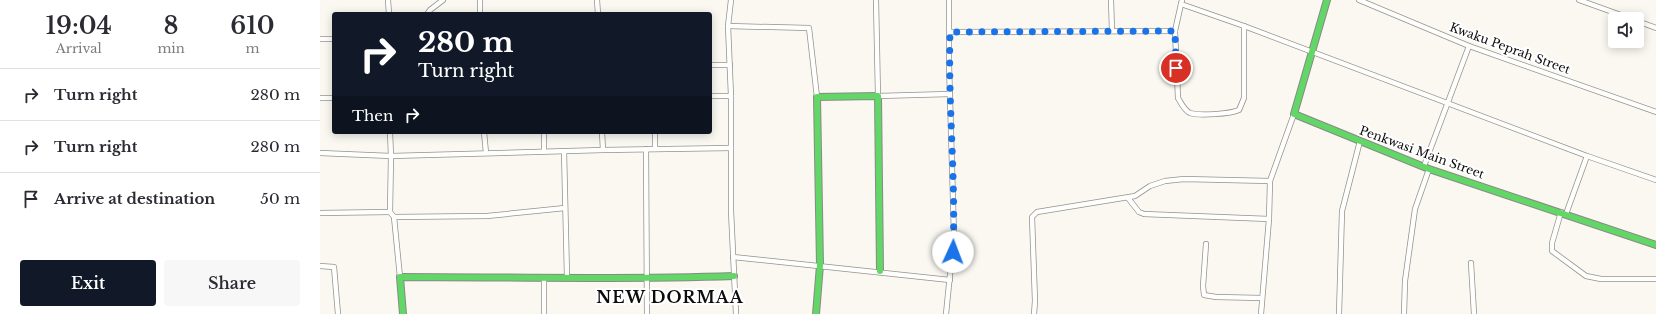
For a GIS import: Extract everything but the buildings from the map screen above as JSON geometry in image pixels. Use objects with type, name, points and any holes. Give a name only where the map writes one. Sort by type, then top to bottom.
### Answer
[{"type":"street","points":[[388,0],[389,12]]},
{"type":"street","points":[[428,12],[443,0]]},
{"type":"street","points":[[480,0],[480,12]]},
{"type":"street","points":[[598,0],[598,12]]},
{"type":"street","points":[[731,0],[728,26],[731,96],[731,211],[736,314]]},
{"type":"street","points":[[876,0],[880,271]]},
{"type":"street","points":[[946,314],[954,235],[950,94],[950,0]]},
{"type":"street","points":[[1111,0],[1112,31]]},
{"type":"street","points":[[1261,314],[1270,219],[1270,181],[1294,114],[1327,0]]},
{"type":"street","name":"Kwaku Peprah Street","points":[[1359,0],[1469,46],[1656,112]]},
{"type":"street","points":[[1579,0],[1612,12]]},
{"type":"street","points":[[1244,26],[1244,98],[1239,110],[1221,113],[1190,113],[1182,107],[1178,98],[1175,31],[1181,2],[1586,156],[1656,180]]},
{"type":"street","points":[[1644,24],[1656,28]]},
{"type":"street","points":[[728,26],[809,28],[817,97],[820,265],[816,314]]},
{"type":"street","points":[[950,32],[1175,31]]},
{"type":"street","points":[[320,39],[332,39]]},
{"type":"street","points":[[1404,314],[1405,281],[1415,209],[1448,103],[1469,46]]},
{"type":"street","points":[[712,66],[730,65]]},
{"type":"street","points":[[817,97],[950,94]]},
{"type":"street","points":[[712,96],[731,96]]},
{"type":"street","points":[[320,98],[332,98]]},
{"type":"street","name":"Penkwasi Main Street","points":[[1294,114],[1427,167],[1656,245]]},
{"type":"street","points":[[390,134],[390,212],[394,217],[403,314]]},
{"type":"street","points":[[484,134],[486,153]]},
{"type":"street","points":[[544,134],[544,151]]},
{"type":"street","points":[[602,134],[603,150]]},
{"type":"street","points":[[655,134],[655,149]]},
{"type":"street","points":[[1339,314],[1342,211],[1360,141]]},
{"type":"street","points":[[320,153],[391,156],[544,151],[731,148]]},
{"type":"street","points":[[646,149],[647,314]]},
{"type":"street","points":[[564,151],[567,277]]},
{"type":"street","points":[[1586,156],[1552,243],[1552,251],[1586,276],[1601,279],[1656,279]]},
{"type":"street","points":[[1034,314],[1035,301],[1032,217],[1037,212],[1128,198],[1135,196],[1150,186],[1165,181],[1184,179],[1270,181]]},
{"type":"street","points":[[1128,198],[1139,212],[1144,214],[1270,219]]},
{"type":"street","points":[[394,217],[486,216],[565,208]]},
{"type":"street","points":[[320,213],[390,212]]},
{"type":"street","points":[[1206,244],[1203,286],[1204,295],[1212,297],[1262,298]]},
{"type":"street","points":[[734,257],[880,271],[950,280]]},
{"type":"street","points":[[1472,263],[1474,314]]},
{"type":"street","points":[[320,266],[334,267],[338,314]]},
{"type":"street","points":[[400,277],[567,277],[647,279],[734,276]]},
{"type":"street","points":[[544,277],[544,314]]},
{"type":"traffic: fast","points":[[1327,0],[1294,114],[1429,169],[1656,245]]},
{"type":"traffic: fast","points":[[816,314],[820,265],[817,97],[878,96],[880,271]]},
{"type":"traffic: fast","points":[[403,314],[400,277],[609,278],[734,276]]},
{"type":"district","name":"NEW DORMAA","points":[[670,297]]},
{"type":"route","points":[[953,252],[954,235],[949,64],[950,32],[1175,31],[1176,68]]}]
